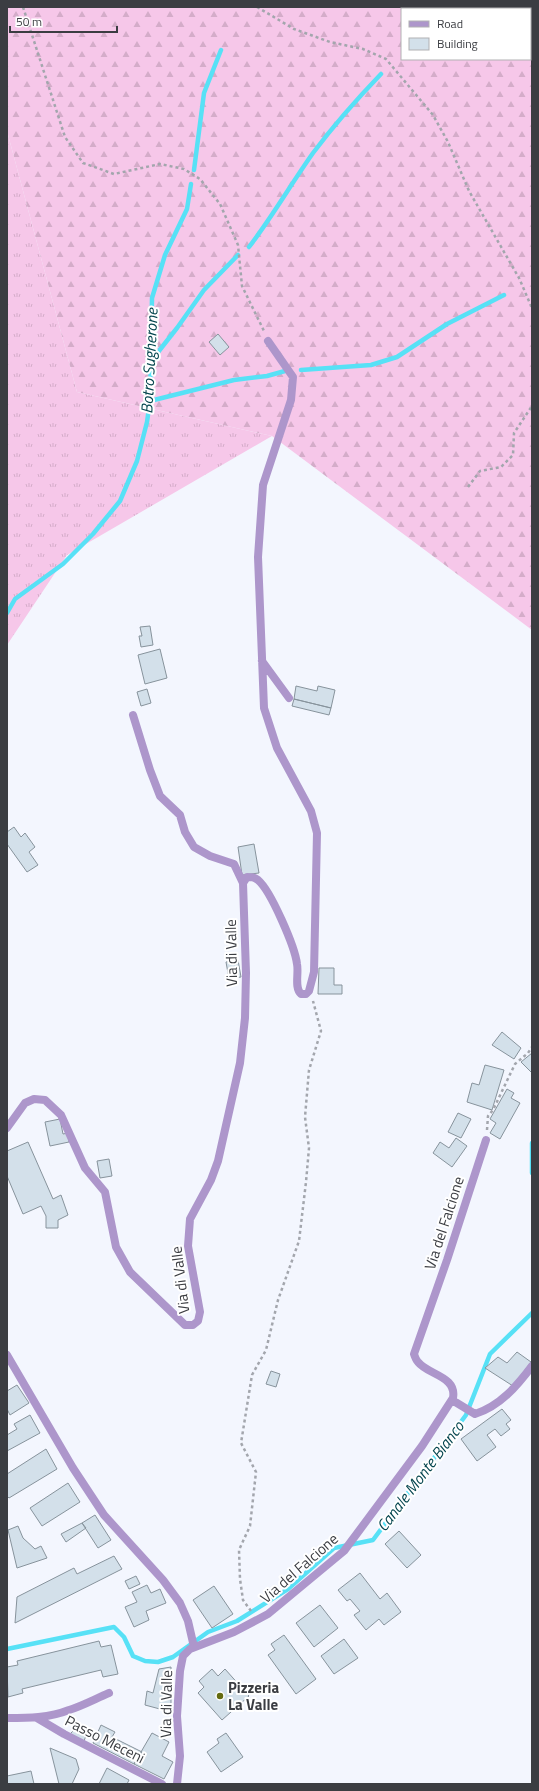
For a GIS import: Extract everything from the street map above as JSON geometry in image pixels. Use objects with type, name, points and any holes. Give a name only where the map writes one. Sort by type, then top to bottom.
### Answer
[{"type":"street","points":[[242,883],[247,877],[253,877],[259,881],[267,892],[295,953],[298,965],[299,992],[301,994],[306,994],[309,991],[314,972],[318,833],[311,811],[277,748],[264,708],[258,557],[263,485],[292,400],[293,377],[268,341]]},
{"type":"street","points":[[262,661],[289,698]]},
{"type":"street","name":"Via di Valle","points":[[7,1128],[25,1103],[34,1098],[45,1100],[61,1115],[85,1168],[105,1192],[116,1247],[130,1272],[185,1325],[193,1325],[198,1321],[200,1312],[188,1246],[190,1219],[211,1180],[218,1161],[240,1063],[246,995],[242,883],[234,864],[210,856],[194,847],[185,832],[180,815],[160,796],[150,770],[133,715]]},
{"type":"street","name":"Via del Falcione","points":[[194,1647],[234,1632],[261,1618],[311,1580],[344,1551],[455,1402],[451,1385],[444,1378],[417,1362],[414,1354],[486,1140]]},
{"type":"street","points":[[7,1355],[73,1468],[104,1515],[173,1593],[185,1614],[192,1634],[194,1647]]},
{"type":"street","points":[[455,1402],[475,1414],[486,1410],[517,1386],[532,1366]]},
{"type":"street","name":"Via di Valle","points":[[177,1784],[180,1765],[177,1716],[180,1667],[185,1653],[194,1647]]},
{"type":"street","name":"Passo Meceni","points":[[7,1718],[37,1718],[68,1710],[109,1693]]},
{"type":"street","name":"Passo Meceni","points":[[37,1718],[64,1734],[162,1784]]},
{"type":"path","points":[[24,7],[65,137],[83,163],[114,174],[160,164],[184,169],[200,179],[220,204],[238,246],[242,286],[268,341]]},
{"type":"path","points":[[257,7],[294,29],[330,42],[363,49],[386,59],[433,115],[448,142],[470,191],[519,278],[532,308]]},
{"type":"path","points":[[468,487],[480,471],[501,467],[513,455],[514,433],[532,406]]},
{"type":"path","points":[[251,1610],[243,1600],[240,1579],[239,1550],[250,1526],[256,1472],[241,1443],[252,1375],[266,1350],[278,1300],[299,1241],[306,1182],[308,1148],[305,1117],[309,1070],[321,1030],[309,991]]},
{"type":"path","points":[[486,1140],[488,1116],[493,1110],[515,1064],[528,1053],[532,1047]]},
{"type":"green space","points":[[7,7],[532,7],[532,630],[272,436],[77,392],[7,131]]},
{"type":"green space","points":[[7,131],[77,392],[272,436],[67,555],[7,645]]},
{"type":"building","points":[[218,334],[229,347],[220,355],[209,342]]},
{"type":"building","points":[[150,626],[153,645],[141,647],[139,636],[142,636],[140,627]]},
{"type":"building","points":[[160,649],[167,678],[145,684],[138,655]]},
{"type":"building","points":[[296,686],[317,691],[318,686],[335,690],[331,708],[294,699]]},
{"type":"building","points":[[147,689],[151,703],[141,706],[137,692]]},
{"type":"building","points":[[294,699],[331,708],[329,715],[292,706]]},
{"type":"building","points":[[14,827],[21,837],[25,833],[35,847],[29,852],[38,865],[27,872],[7,844],[7,832]]},
{"type":"building","points":[[254,844],[259,873],[242,875],[238,847]]},
{"type":"building","points":[[238,960],[241,977],[229,979],[226,962]]},
{"type":"building","points":[[319,968],[334,968],[334,985],[342,985],[342,994],[318,994]]},
{"type":"building","points":[[502,1032],[521,1048],[514,1059],[492,1045]]},
{"type":"building","points":[[532,1053],[532,1073],[521,1062]]},
{"type":"building","points":[[485,1065],[504,1070],[492,1110],[467,1102],[472,1083],[479,1085]]},
{"type":"building","points":[[507,1089],[514,1093],[511,1098],[520,1103],[500,1139],[490,1133],[496,1123],[490,1119]]},
{"type":"building","points":[[458,1113],[471,1119],[461,1138],[448,1132]]},
{"type":"building","points":[[60,1119],[63,1134],[68,1133],[69,1142],[50,1146],[45,1122]]},
{"type":"building","points":[[456,1138],[467,1146],[452,1167],[433,1153],[440,1142],[449,1148]]},
{"type":"building","points":[[28,1142],[53,1199],[61,1195],[68,1215],[58,1220],[58,1228],[46,1228],[46,1216],[41,1206],[23,1214],[7,1176],[7,1151]]},
{"type":"building","points":[[109,1159],[112,1176],[100,1178],[97,1161]]},
{"type":"building","points":[[517,1352],[531,1362],[513,1386],[485,1368],[498,1357],[507,1363]]},
{"type":"building","points":[[271,1371],[280,1374],[276,1387],[266,1384]]},
{"type":"building","points":[[17,1385],[29,1403],[10,1415],[7,1409],[7,1391]]},
{"type":"building","points":[[502,1409],[511,1420],[506,1424],[510,1429],[501,1436],[495,1429],[487,1435],[496,1447],[477,1461],[461,1439]]},
{"type":"building","points":[[30,1415],[40,1433],[7,1451],[7,1435],[17,1429],[14,1424]]},
{"type":"building","points":[[46,1449],[57,1469],[9,1498],[7,1496],[7,1474]]},
{"type":"building","points":[[68,1483],[80,1502],[42,1526],[30,1508]]},
{"type":"building","points":[[95,1515],[111,1540],[98,1548],[82,1523]]},
{"type":"building","points":[[82,1523],[86,1528],[66,1542],[61,1534]]},
{"type":"building","points":[[18,1526],[23,1538],[35,1549],[41,1546],[47,1558],[17,1568],[8,1530]]},
{"type":"building","points":[[399,1531],[421,1555],[407,1568],[385,1544]]},
{"type":"building","points":[[114,1556],[122,1569],[15,1623],[17,1597],[74,1568],[77,1574]]},
{"type":"building","points":[[360,1573],[380,1599],[387,1593],[401,1612],[384,1625],[379,1619],[366,1630],[354,1615],[360,1611],[350,1599],[347,1601],[338,1590]]},
{"type":"building","points":[[136,1576],[140,1584],[129,1589],[125,1581]]},
{"type":"building","points":[[147,1585],[151,1593],[160,1589],[166,1603],[146,1611],[149,1620],[134,1627],[125,1607],[137,1602],[132,1592]]},
{"type":"building","points":[[214,1586],[233,1614],[212,1628],[193,1600]]},
{"type":"building","points":[[320,1605],[338,1628],[314,1647],[296,1623]]},
{"type":"building","points":[[284,1635],[316,1679],[296,1694],[268,1655],[275,1650],[271,1644]]},
{"type":"building","points":[[344,1639],[358,1658],[334,1674],[321,1656]]},
{"type":"building","points":[[99,1641],[101,1647],[111,1645],[118,1674],[103,1677],[101,1670],[22,1689],[23,1693],[8,1697],[7,1667],[18,1665],[17,1661]]},
{"type":"building","points":[[171,1667],[171,1712],[145,1705],[147,1691],[153,1693],[159,1669]]},
{"type":"building","points":[[212,1669],[218,1676],[225,1669],[249,1696],[222,1720],[198,1693],[204,1687],[199,1681]]},
{"type":"building","points":[[101,1725],[115,1732],[112,1737],[142,1752],[134,1764],[93,1743]]},
{"type":"building","points":[[76,1728],[87,1733],[84,1741],[70,1734]]},
{"type":"building","points":[[152,1733],[169,1742],[162,1756],[173,1762],[164,1779],[134,1764]]},
{"type":"building","points":[[226,1733],[243,1757],[221,1772],[207,1752],[219,1743],[217,1739]]},
{"type":"building","points":[[50,1748],[76,1759],[79,1769],[72,1784],[59,1784]]},
{"type":"building","points":[[107,1768],[129,1780],[127,1784],[99,1784]]},
{"type":"building","points":[[31,1771],[34,1784],[7,1784],[7,1776]]},
{"type":"waterway","name":"Botro Sugherone","points":[[194,170],[204,93],[221,50]]},
{"type":"waterway","points":[[249,247],[329,132],[381,74]]},
{"type":"waterway","name":"Botro Sugherone","points":[[7,613],[15,599],[63,564],[93,534],[120,501],[137,461],[147,422],[150,401],[152,298],[165,255],[187,209],[191,184]]},
{"type":"waterway","points":[[151,361],[204,290],[238,255]]},
{"type":"waterway","points":[[301,370],[371,365],[397,357],[447,324],[504,295]]},
{"type":"waterway","points":[[150,401],[234,380],[267,376],[285,371]]},
{"type":"waterway","points":[[532,1143],[532,1173]]},
{"type":"waterway","name":"Canale Monte Bianco","points":[[7,1649],[114,1627],[124,1637],[133,1656],[145,1661],[158,1662],[173,1657],[208,1632],[237,1621],[288,1589],[334,1548],[373,1540],[466,1415],[490,1354],[532,1313]]},
{"type":"place","name":"Pizzeria La Valle","points":[[220,1696]]}]
